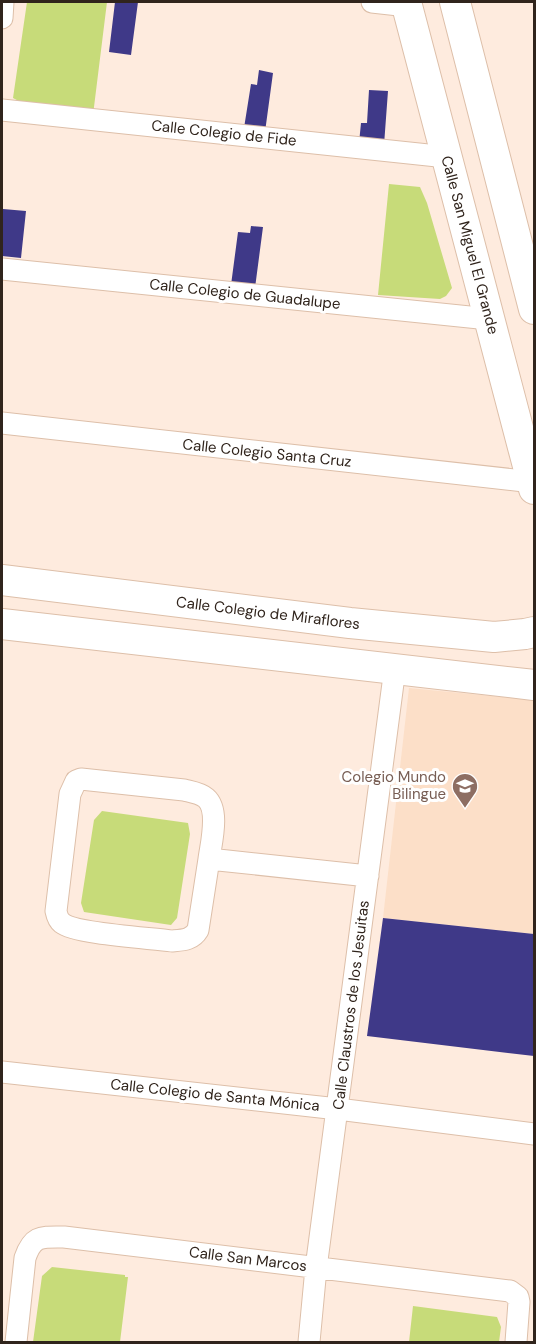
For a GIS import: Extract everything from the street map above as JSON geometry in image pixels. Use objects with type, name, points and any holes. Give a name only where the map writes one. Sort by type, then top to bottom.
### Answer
[{"type":"street","points":[[2,18],[3,2]]},
{"type":"street","points":[[372,2],[407,4]]},
{"type":"street","points":[[455,2],[534,309]]},
{"type":"street","name":"Calle San Miguel El Grande","points":[[407,4],[534,486]]},
{"type":"street","name":"Calle Colegio de Fide","points":[[2,110],[447,157]]},
{"type":"street","name":"Calle Colegio de Guadalupe","points":[[2,269],[489,319]]},
{"type":"street","name":"Calle Colegio Santa Cruz","points":[[2,423],[534,486]]},
{"type":"street","name":"Calle Colegio de Miraflores","points":[[2,580],[461,634],[494,637],[534,632]]},
{"type":"street","points":[[2,624],[534,685]]},
{"type":"street","name":"Calle Claustros de los Jesuitas","points":[[309,1342],[316,1268],[394,669]]},
{"type":"street","points":[[81,779],[184,790],[203,796],[209,800],[213,810],[214,821],[209,859],[198,930],[196,934],[185,940],[172,941],[79,931],[62,924],[57,918],[70,794],[76,781],[81,779]]},
{"type":"street","points":[[209,859],[368,876]]},
{"type":"street","name":"Calle Colegio de Santa Mónica","points":[[2,1072],[338,1109],[534,1134]]},
{"type":"street","name":"Calle San Marcos","points":[[16,1342],[25,1258],[32,1243],[47,1237],[64,1237],[510,1291],[518,1297],[519,1302],[516,1342]]},
{"type":"shaded area","name":"Colegio Mundo Bilingue","points":[[409,688],[534,700],[534,934],[383,918]]},
{"type":"green space","points":[[27,2],[107,2],[93,115],[30,107],[13,98]]},
{"type":"green space","points":[[389,184],[420,187],[427,203],[452,288],[446,296],[440,299],[378,295]]},
{"type":"green space","points":[[102,811],[188,823],[190,834],[177,918],[171,925],[84,912],[81,903],[94,820]]},
{"type":"green space","points":[[52,1267],[128,1277],[120,1342],[33,1342],[42,1276]]},
{"type":"green space","points":[[413,1306],[497,1317],[501,1327],[499,1342],[409,1342]]},
{"type":"building","points":[[115,2],[138,2],[131,55],[109,52]]},
{"type":"building","points":[[259,70],[273,73],[265,132],[244,128],[251,84],[257,85]]},
{"type":"building","points":[[369,90],[388,91],[384,145],[359,143],[361,123],[367,123]]},
{"type":"building","points":[[3,209],[26,211],[21,258],[2,256]]},
{"type":"building","points":[[251,226],[263,227],[255,288],[231,285],[238,232],[250,233]]},
{"type":"building","points":[[383,918],[534,934],[534,1056],[367,1036]]},
{"type":"place","name":"Colegio Mundo Bilingue","points":[[465,809]]}]
